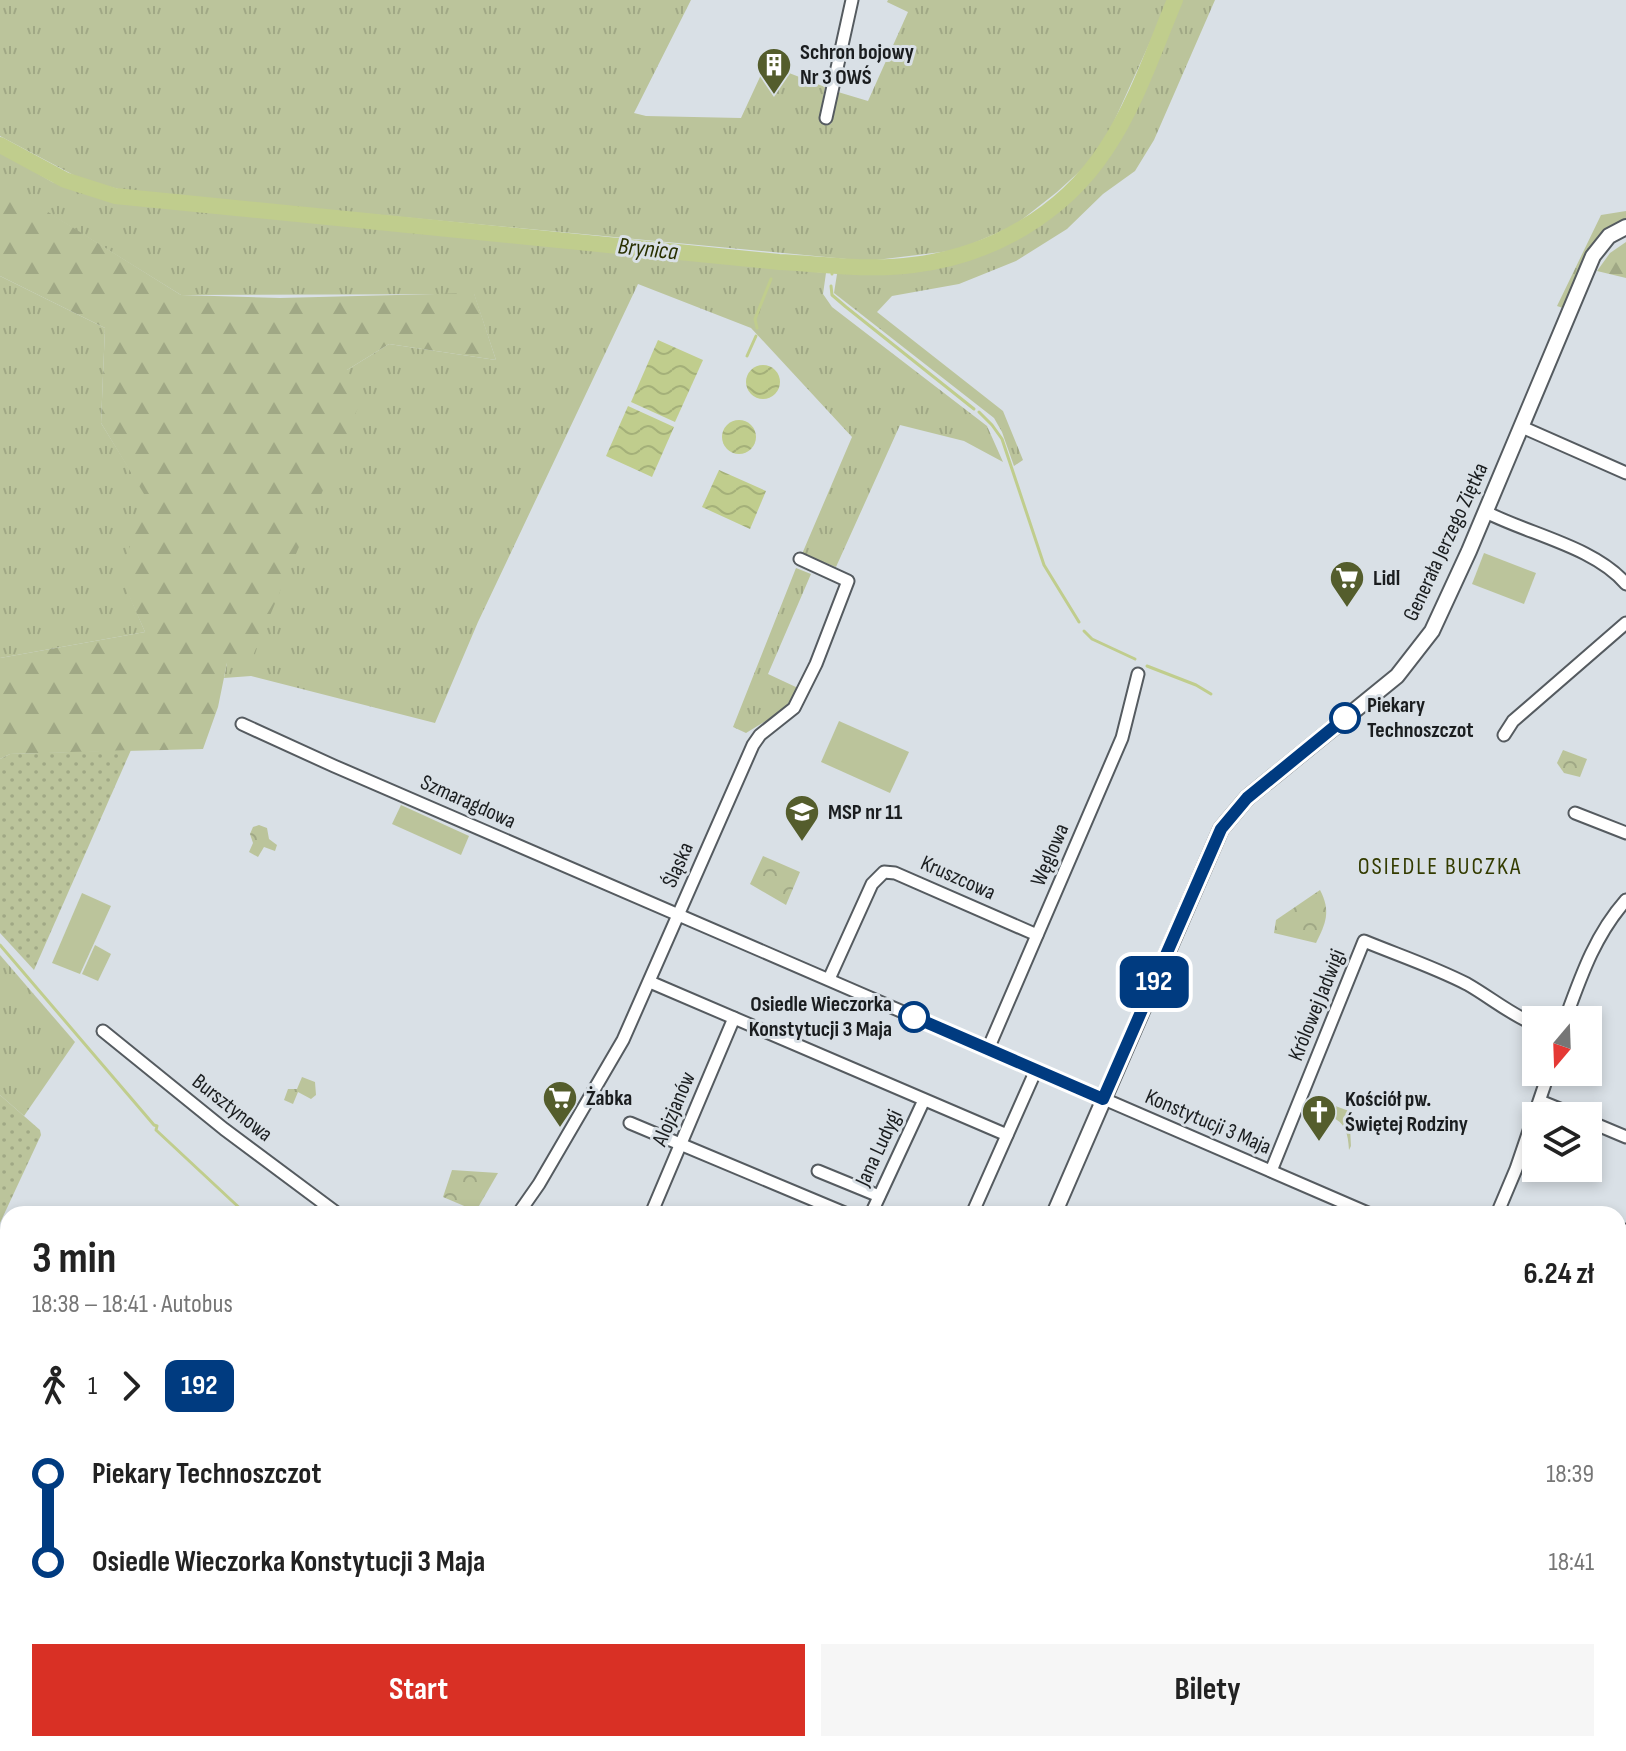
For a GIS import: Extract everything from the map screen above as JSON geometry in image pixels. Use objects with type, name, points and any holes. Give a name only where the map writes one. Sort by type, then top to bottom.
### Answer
[{"type":"street","points":[[826,118],[852,0]]},
{"type":"street","name":"Generała Jerzego Ziętka","points":[[1057,1206],[1221,829],[1247,798],[1397,676],[1432,631],[1486,512],[1593,256],[1609,236],[1626,227]]},
{"type":"street","points":[[1522,427],[1626,473]]},
{"type":"street","points":[[1486,512],[1587,556],[1618,575],[1626,584]]},
{"type":"street","name":"Śląska","points":[[524,1206],[596,1090],[650,982],[753,745],[760,735],[794,708],[816,664],[848,581],[800,559]]},
{"type":"street","points":[[1504,735],[1513,721],[1626,623]]},
{"type":"street","name":"Węglowa","points":[[988,1049],[1122,738],[1138,674]]},
{"type":"street","name":"Szmaragdowa","points":[[242,724],[678,915]]},
{"type":"street","points":[[1575,813],[1626,833]]},
{"type":"street","name":"Kruszcowa","points":[[829,979],[872,884],[884,872],[895,873],[1037,935]]},
{"type":"street","points":[[1570,1006],[1596,941],[1609,919],[1626,901]]},
{"type":"street","name":"Konstytucji 3 Maja","points":[[678,915],[1352,1206]]},
{"type":"street","name":"Królowej Jadwigi","points":[[1271,1171],[1364,941],[1469,985],[1522,1019]]},
{"type":"street","points":[[650,982],[1007,1135]]},
{"type":"street","name":"Alojzjanów","points":[[654,1206],[734,1018]]},
{"type":"street","name":"Bursztynowa","points":[[103,1031],[224,1129],[327,1206]]},
{"type":"street","points":[[976,1206],[1036,1070]]},
{"type":"street","points":[[1500,1206],[1545,1086]]},
{"type":"street","name":"Jana Ludygi","points":[[875,1206],[924,1100]]},
{"type":"street","points":[[630,1123],[828,1206]]},
{"type":"street","points":[[1602,1127],[1626,1137]]},
{"type":"street","points":[[818,1171],[879,1196]]},
{"type":"green space","points":[[0,0],[691,0],[634,113],[646,116],[741,118],[766,64],[825,87],[819,121],[831,124],[838,92],[868,101],[908,12],[888,0],[1169,0],[1111,128],[1092,160],[1057,192],[1015,225],[958,250],[868,261],[126,191],[81,179],[0,136]]},
{"type":"green space","points":[[1181,0],[1215,0],[1154,140],[1135,171],[1103,194],[1067,229],[1016,261],[959,284],[892,296],[877,312],[1003,411],[1023,460],[1014,466],[994,418],[834,293],[837,274],[946,264],[1002,243],[1053,210],[1076,190],[1115,143],[1137,103]]},
{"type":"green space","points":[[0,151],[52,182],[113,201],[826,273],[823,294],[832,307],[987,426],[1003,462],[964,441],[900,425],[836,567],[802,554],[852,437],[751,328],[638,284],[478,622],[435,723],[251,676],[224,678],[227,663],[347,370],[389,344],[496,360],[474,294],[181,295],[0,183]]},
{"type":"green space","points":[[0,182],[181,295],[280,298],[474,293],[496,360],[389,344],[347,370],[362,398],[252,658],[227,663],[218,707],[203,749],[10,754],[0,759],[0,658],[145,632],[121,578],[144,494],[101,423],[105,328],[0,276]]},
{"type":"green space","points":[[1626,211],[1626,218],[1603,235],[1586,256],[1563,308],[1557,306],[1601,215]]},
{"type":"green space","points":[[1626,242],[1626,278],[1597,271],[1610,253]]},
{"type":"green space","points":[[0,276],[105,328],[101,423],[145,494],[122,578],[145,632],[0,658]]},
{"type":"green space","points":[[1484,553],[1536,573],[1524,604],[1472,584]]},
{"type":"green space","points":[[796,568],[811,574],[768,674],[798,688],[785,709],[746,733],[733,727]]},
{"type":"green space","points":[[839,721],[909,752],[890,793],[821,762]]},
{"type":"green space","points":[[131,750],[34,970],[0,933],[0,759],[10,754]]},
{"type":"green space","points":[[1563,750],[1587,759],[1580,777],[1564,773],[1557,763]]},
{"type":"green space","points":[[401,805],[469,836],[461,855],[392,824]]},
{"type":"green space","points":[[259,825],[267,828],[269,839],[277,845],[275,851],[264,847],[258,857],[249,852],[253,843],[250,834],[253,827]]},
{"type":"green space","points":[[763,856],[800,872],[786,905],[750,884]]},
{"type":"green space","points":[[1320,890],[1326,917],[1316,943],[1274,933],[1276,920]]},
{"type":"green space","points":[[82,893],[111,906],[80,974],[52,963]]},
{"type":"green space","points":[[95,945],[111,954],[98,981],[82,974]]},
{"type":"green space","points":[[0,955],[75,1042],[24,1116],[0,1095]]},
{"type":"green space","points":[[302,1077],[315,1082],[316,1095],[311,1099],[298,1092],[293,1104],[284,1100],[288,1089],[297,1089]]},
{"type":"green space","points":[[0,1095],[40,1130],[41,1135],[8,1206],[0,1206]]},
{"type":"green space","points":[[1319,1100],[1349,1111],[1349,1150],[1342,1124],[1310,1106]]},
{"type":"green space","points":[[452,1170],[498,1173],[479,1206],[464,1206],[443,1197]]},
{"type":"water","points":[[658,340],[703,360],[675,422],[631,402]]},
{"type":"water","points":[[763,365],[775,370],[780,382],[775,394],[763,399],[751,394],[746,382],[751,370]]},
{"type":"water","points":[[628,406],[674,427],[652,477],[606,456]]},
{"type":"water","points":[[739,420],[751,425],[756,437],[751,449],[739,454],[727,449],[722,437],[727,425]]},
{"type":"water","points":[[719,470],[766,491],[750,529],[702,507]]},
{"type":"waterway","name":"Brynica","points":[[0,145],[65,180],[115,196],[779,262],[863,267],[913,265],[942,260],[997,242],[1069,194],[1089,173],[1117,132],[1175,0]]},
{"type":"waterway","name":"Brynica","points":[[773,267],[774,261]]},
{"type":"waterway","points":[[832,266],[832,274]]},
{"type":"waterway","points":[[757,328],[755,319],[771,279]]},
{"type":"waterway","points":[[831,286],[832,295],[974,409]]},
{"type":"waterway","points":[[747,356],[756,336]]},
{"type":"waterway","points":[[979,412],[1002,439],[1044,565],[1079,622]]},
{"type":"waterway","points":[[1084,631],[1092,639],[1135,659]]},
{"type":"waterway","points":[[1147,666],[1211,694]]},
{"type":"waterway","points":[[0,945],[157,1126],[156,1130],[237,1206]]},
{"type":"bus line","name":"192","points":[[914,1017],[1103,1099],[1221,829],[1247,798],[1345,718]]},
{"type":"place","name":"Schron bojowy Nr 3 OWŚ","points":[[774,96]]},
{"type":"place","name":"Lidl","points":[[1347,609]]},
{"type":"place","name":"Piekary Technoszczot","points":[[1345,718]]},
{"type":"place","name":"MSP nr 11","points":[[802,843]]},
{"type":"place","name":"Osiedle Wieczorka Konstytucji 3 Maja","points":[[914,1017]]},
{"type":"place","name":"Żabka","points":[[560,1129]]},
{"type":"place","name":"Kościół pw. Świętej Rodziny","points":[[1319,1143]]},
{"type":"district","name":"OSIEDLE BUCZKA","points":[[1440,866]]}]
